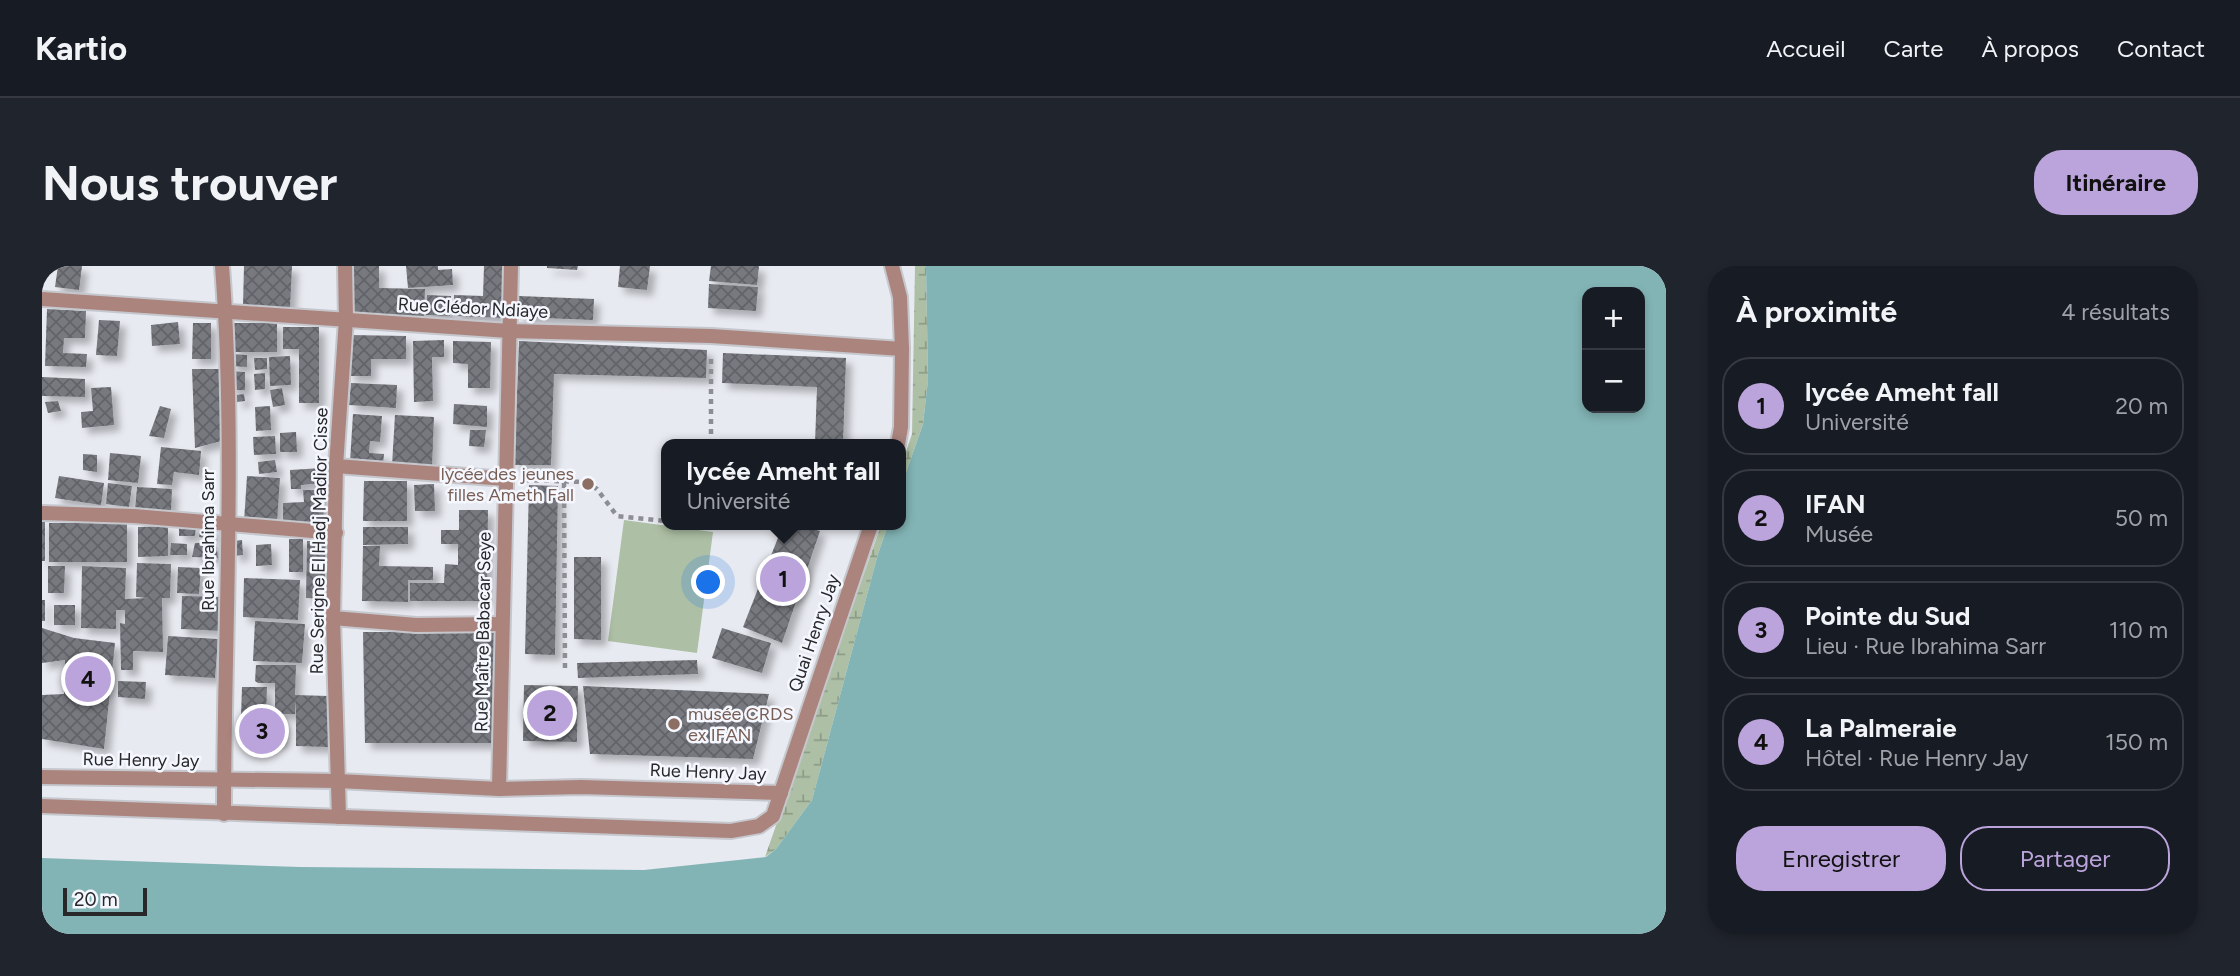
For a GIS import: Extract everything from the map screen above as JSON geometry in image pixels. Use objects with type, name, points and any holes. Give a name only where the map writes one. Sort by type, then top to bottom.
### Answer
[{"type":"street","name":"Rue Ibrahima Sarr","points":[[222,266],[226,312],[228,524],[224,814]]},
{"type":"street","name":"Rue Serigne El Hadj Madior Cisse","points":[[339,817],[333,618],[336,466],[346,319],[345,266]]},
{"type":"street","name":"Rue Maître Babacar Seye","points":[[499,789],[510,266]]},
{"type":"street","points":[[892,266],[900,297],[902,349],[899,439]]},
{"type":"street","name":"Rue Clédor Ndiaye","points":[[42,299],[509,331],[711,336],[902,349]]},
{"type":"street","points":[[336,466],[506,479]]},
{"type":"street","points":[[42,513],[134,516],[336,533]]},
{"type":"street","name":"Quai Henry Jay","points":[[781,793],[869,530]]},
{"type":"street","points":[[333,618],[416,625],[502,624]]},
{"type":"street","name":"Rue Henry Jay","points":[[42,777],[338,781],[499,789],[581,787],[781,793],[773,816],[767,822],[746,830],[731,831],[42,806]]},
{"type":"path","points":[[711,336],[711,439]]},
{"type":"path","points":[[506,479],[585,482],[597,489],[617,516],[661,520]]},
{"type":"path","points":[[564,483],[565,671]]},
{"type":"green space","points":[[915,266],[926,266],[928,380],[923,424],[906,473],[906,452],[912,434]]},
{"type":"green space","points":[[624,520],[661,525],[661,530],[713,532],[697,653],[608,641]]},
{"type":"green space","points":[[879,530],[886,530],[812,800],[776,849],[765,857]]},
{"type":"water","points":[[926,266],[1666,266],[1666,934],[42,934],[42,858],[300,867],[644,870],[766,857],[776,849],[812,800],[886,530],[906,530],[906,473],[923,424],[928,380]]},
{"type":"building","points":[[58,266],[82,266],[79,290],[55,287]]},
{"type":"building","points":[[244,266],[292,266],[290,308],[243,306]]},
{"type":"building","points":[[351,266],[379,266],[379,288],[425,289],[424,316],[349,314]]},
{"type":"building","points":[[406,266],[452,269],[453,285],[408,288]]},
{"type":"building","points":[[484,266],[506,266],[504,318],[454,316],[454,295],[483,296]]},
{"type":"building","points":[[547,266],[578,266],[577,270]]},
{"type":"building","points":[[620,266],[650,266],[647,290],[618,287]]},
{"type":"building","points":[[711,266],[759,266],[757,285],[709,281]]},
{"type":"building","points":[[709,284],[758,287],[756,311],[708,308]]},
{"type":"building","points":[[427,295],[451,296],[450,316],[426,315]]},
{"type":"building","points":[[519,296],[594,299],[593,320],[518,317]]},
{"type":"building","points":[[47,309],[86,311],[85,338],[64,338],[63,353],[87,354],[86,367],[45,366]]},
{"type":"building","points":[[99,320],[120,321],[117,356],[96,355]]},
{"type":"building","points":[[178,322],[180,344],[152,346],[151,325]]},
{"type":"building","points":[[193,323],[211,323],[211,359],[192,359]]},
{"type":"building","points":[[233,323],[277,323],[277,352],[233,352]]},
{"type":"building","points":[[283,327],[319,327],[319,403],[299,403],[299,349],[283,349]]},
{"type":"building","points":[[350,335],[406,336],[406,359],[371,359],[371,376],[349,376]]},
{"type":"building","points":[[444,340],[444,357],[432,357],[433,401],[414,402],[413,341]]},
{"type":"building","points":[[453,341],[491,342],[490,388],[468,388],[468,364],[453,363]]},
{"type":"building","points":[[519,341],[707,350],[706,378],[554,374],[551,465],[514,465]]},
{"type":"building","points":[[723,353],[846,358],[843,439],[815,439],[817,387],[722,383]]},
{"type":"building","points":[[231,354],[247,355],[247,367],[230,366]]},
{"type":"building","points":[[290,356],[291,385],[270,386],[269,357]]},
{"type":"building","points":[[254,358],[267,358],[267,369],[255,370]]},
{"type":"building","points":[[192,369],[219,369],[225,440],[195,448]]},
{"type":"building","points":[[230,371],[245,372],[245,390],[229,390]]},
{"type":"building","points":[[265,373],[265,389],[255,390],[254,374]]},
{"type":"building","points":[[42,377],[85,379],[85,397],[42,396]]},
{"type":"building","points":[[351,383],[397,385],[396,408],[349,405]]},
{"type":"building","points":[[111,387],[114,425],[82,428],[81,412],[93,411],[91,388]]},
{"type":"building","points":[[282,388],[285,405],[273,407],[270,390]]},
{"type":"building","points":[[244,394],[245,401],[237,402],[236,395]]},
{"type":"building","points":[[58,401],[61,411],[48,413],[45,402]]},
{"type":"building","points":[[454,404],[487,406],[487,427],[453,424]]},
{"type":"building","points":[[160,406],[171,409],[164,438],[149,436]]},
{"type":"building","points":[[270,406],[271,430],[256,431],[255,407]]},
{"type":"building","points":[[353,414],[382,416],[380,442],[370,441],[369,453],[384,454],[383,465],[350,462]]},
{"type":"building","points":[[395,415],[434,417],[432,467],[392,465]]},
{"type":"building","points":[[470,430],[486,430],[484,447],[469,446]]},
{"type":"building","points":[[296,432],[297,452],[280,452],[280,433]]},
{"type":"building","points":[[275,436],[276,454],[254,455],[253,437]]},
{"type":"building","points":[[161,447],[201,451],[199,475],[174,472],[172,485],[157,484]]},
{"type":"building","points":[[110,453],[141,456],[138,483],[108,480]]},
{"type":"building","points":[[83,454],[97,455],[97,472],[83,470]]},
{"type":"building","points":[[275,460],[277,472],[259,474],[258,462]]},
{"type":"building","points":[[322,468],[323,483],[291,489],[290,470]]},
{"type":"building","points":[[59,476],[104,483],[101,505],[55,498]]},
{"type":"building","points":[[247,476],[280,478],[277,523],[244,522]]},
{"type":"building","points":[[364,481],[407,481],[407,521],[363,521]]},
{"type":"building","points":[[108,483],[132,486],[129,507],[106,504]]},
{"type":"building","points":[[434,484],[435,511],[415,511],[414,485]]},
{"type":"building","points":[[529,485],[558,486],[555,655],[525,654]]},
{"type":"building","points":[[137,487],[172,489],[171,511],[135,509]]},
{"type":"building","points":[[303,490],[323,490],[324,524],[283,524],[283,503],[304,502]]},
{"type":"building","points":[[459,510],[488,510],[487,601],[410,601],[410,583],[444,583],[445,564],[458,565],[458,544],[441,544],[441,530],[459,530]]},
{"type":"building","points":[[42,521],[45,521],[45,561],[42,561]]},
{"type":"building","points":[[49,523],[127,523],[127,562],[49,562]]},
{"type":"building","points":[[179,523],[196,524],[195,536],[179,536]]},
{"type":"building","points":[[168,526],[168,556],[138,557],[138,527]]},
{"type":"building","points":[[201,526],[215,528],[213,539],[199,537]]},
{"type":"building","points":[[363,527],[408,527],[408,544],[363,545]]},
{"type":"building","points":[[781,530],[820,531],[782,643],[743,627]]},
{"type":"building","points":[[289,539],[303,539],[303,572],[289,572]]},
{"type":"building","points":[[242,540],[243,555],[234,556],[233,541]]},
{"type":"building","points":[[307,541],[329,541],[327,599],[306,598]]},
{"type":"building","points":[[216,542],[218,558],[192,557],[195,543]]},
{"type":"building","points":[[171,543],[187,544],[187,555],[170,555]]},
{"type":"building","points":[[271,544],[272,565],[256,566],[256,545]]},
{"type":"building","points":[[363,546],[380,546],[379,566],[433,567],[433,580],[408,580],[408,602],[362,601]]},
{"type":"building","points":[[574,557],[601,557],[601,640],[574,639]]},
{"type":"building","points":[[137,563],[171,564],[170,598],[162,598],[163,652],[133,651],[133,670],[121,670],[120,623],[125,624],[125,610],[116,610],[116,629],[81,628],[82,566],[126,568],[125,599],[148,598],[136,597]]},
{"type":"building","points":[[48,566],[65,566],[64,593],[48,593]]},
{"type":"building","points":[[178,567],[201,568],[199,594],[177,593]]},
{"type":"building","points":[[244,578],[300,580],[298,620],[243,617]]},
{"type":"building","points":[[182,596],[224,597],[222,631],[181,629]]},
{"type":"building","points":[[42,600],[45,600],[45,621],[42,621]]},
{"type":"building","points":[[54,605],[75,605],[75,625],[54,625]]},
{"type":"building","points":[[255,621],[305,624],[302,663],[253,661]]},
{"type":"building","points":[[42,628],[74,638],[115,643],[104,749],[42,739],[42,695],[64,694],[65,660],[42,663]]},
{"type":"building","points":[[722,628],[771,643],[762,673],[712,658]]},
{"type":"building","points":[[363,632],[497,632],[497,743],[365,743]]},
{"type":"building","points":[[168,636],[218,639],[215,678],[165,675]]},
{"type":"building","points":[[697,660],[698,674],[578,678],[577,663]]},
{"type":"building","points":[[256,665],[296,665],[295,695],[328,696],[328,747],[296,746],[296,699],[295,714],[275,714],[275,683],[255,681]]},
{"type":"building","points":[[118,681],[146,682],[145,699],[118,697]]},
{"type":"building","points":[[524,685],[578,686],[577,742],[523,741]]},
{"type":"building","name":"musée CRDS ex IFAN","points":[[583,686],[769,694],[753,759],[590,754]]},
{"type":"building","points":[[242,687],[267,687],[266,717],[241,716]]},
{"type":"building","points":[[242,720],[283,720],[283,742],[242,741]]},
{"type":"place","name":"lycée des jeunes filles Ameth Fall","points":[[588,484]]},
{"type":"place","name":"lycée Ameht fall","points":[[783,579]]},
{"type":"place","name":"La Palmeraie","points":[[88,679]]},
{"type":"place","name":"IFAN","points":[[550,713]]},
{"type":"place","name":"musée CRDS ex IFAN","points":[[674,724]]},
{"type":"place","name":"Pointe du Sud","points":[[262,731]]}]
